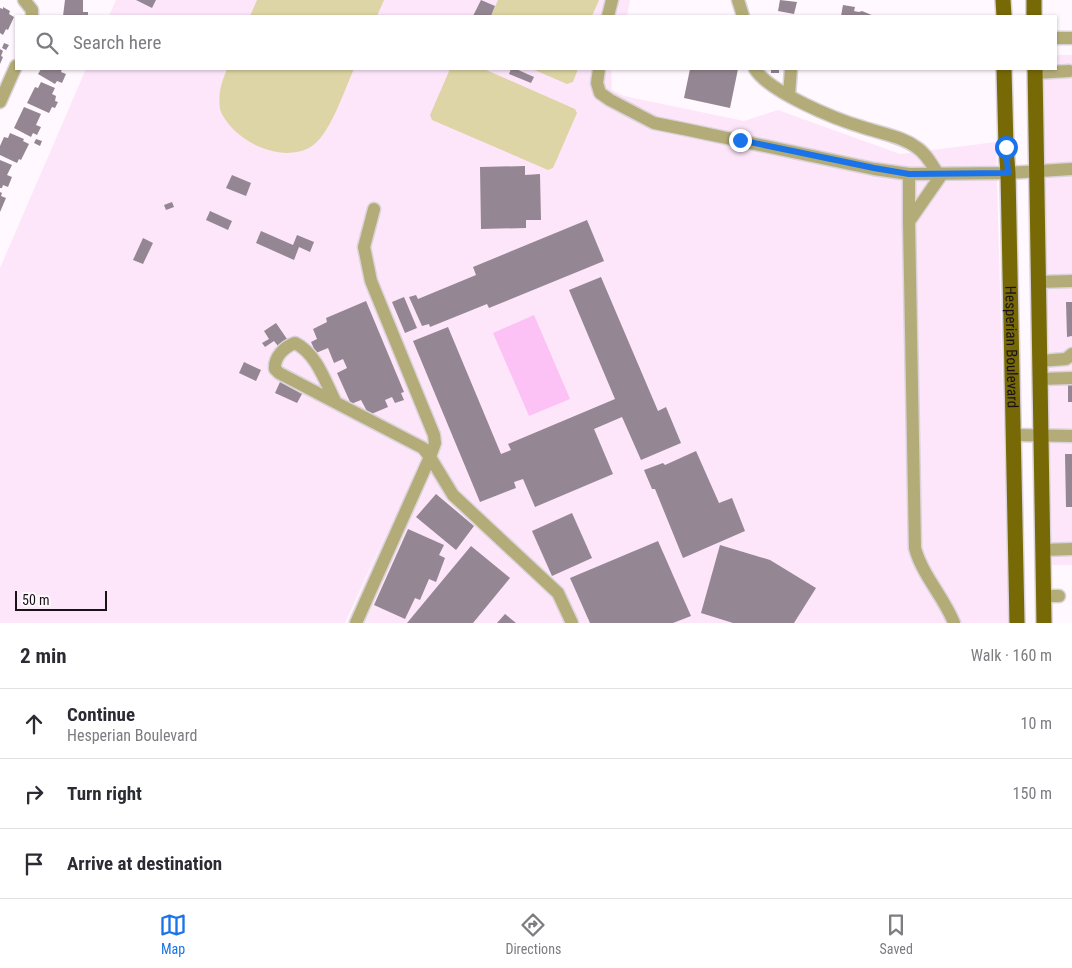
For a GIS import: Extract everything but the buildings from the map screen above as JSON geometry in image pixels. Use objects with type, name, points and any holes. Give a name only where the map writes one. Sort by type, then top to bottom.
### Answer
[{"type":"main road","points":[[1003,0],[1004,15]]},
{"type":"main road","points":[[1034,0],[1034,15]]},
{"type":"main road","name":"Hesperian Boulevard","points":[[1004,70],[1008,173],[1017,623]]},
{"type":"main road","name":"Hesperian Boulevard","points":[[1035,71],[1044,623]]},
{"type":"street","points":[[24,0],[32,10],[32,15]]},
{"type":"street","points":[[608,15],[612,0]]},
{"type":"street","points":[[738,0],[743,15]]},
{"type":"street","points":[[1057,38],[1072,38]]},
{"type":"street","points":[[0,101],[15,68]]},
{"type":"street","points":[[599,70],[597,83],[600,93],[654,123],[773,153],[909,174],[1008,173],[1072,169]]},
{"type":"street","points":[[756,70],[771,85],[803,104],[918,148],[940,174]]},
{"type":"street","points":[[789,96],[791,70]]},
{"type":"street","points":[[1035,71],[1069,72]]},
{"type":"street","points":[[909,174],[908,222],[915,548],[920,563],[954,623]]},
{"type":"street","points":[[908,222],[935,187],[940,174]]},
{"type":"street","points":[[356,623],[435,443],[434,435],[371,282],[364,247],[374,209]]},
{"type":"street","points":[[1038,282],[1072,281]]},
{"type":"street","points":[[335,402],[310,353],[294,343],[289,345],[277,358],[275,369],[279,373],[423,448],[453,495],[558,593],[572,623]]},
{"type":"street","points":[[1040,361],[1066,359],[1072,354]]},
{"type":"street","points":[[1040,379],[1072,378]]},
{"type":"street","points":[[1013,434],[1072,436]]},
{"type":"street","points":[[1042,550],[1072,549]]},
{"type":"street","points":[[1043,596],[1059,596]]},
{"type":"shaded area","points":[[116,0],[630,0],[627,15],[109,15]]},
{"type":"shaded area","points":[[257,0],[384,0],[377,15],[250,15]]},
{"type":"shaded area","points":[[498,0],[599,0],[592,15],[491,15]]},
{"type":"shaded area","points":[[1057,55],[1072,55],[1072,565],[1052,565],[1043,70],[1057,70]]},
{"type":"shaded area","points":[[86,70],[611,70],[612,90],[624,96],[744,121],[778,110],[900,154],[996,142],[1009,623],[347,623],[385,535],[345,623],[0,623],[0,268]]},
{"type":"shaded area","points":[[227,70],[354,70],[330,124],[317,142],[309,148],[298,152],[274,152],[263,148],[251,143],[232,128],[220,109],[219,98]]},
{"type":"shaded area","points":[[450,70],[486,70],[575,109],[577,113],[553,168],[548,170],[432,120],[430,115]]},
{"type":"shaded area","points":[[534,70],[578,70],[573,82],[567,84]]},
{"type":"shaded area","points":[[534,315],[570,399],[529,416],[493,333]]},
{"type":"route","points":[[740,140],[909,174],[1008,173],[1006,147]]}]
